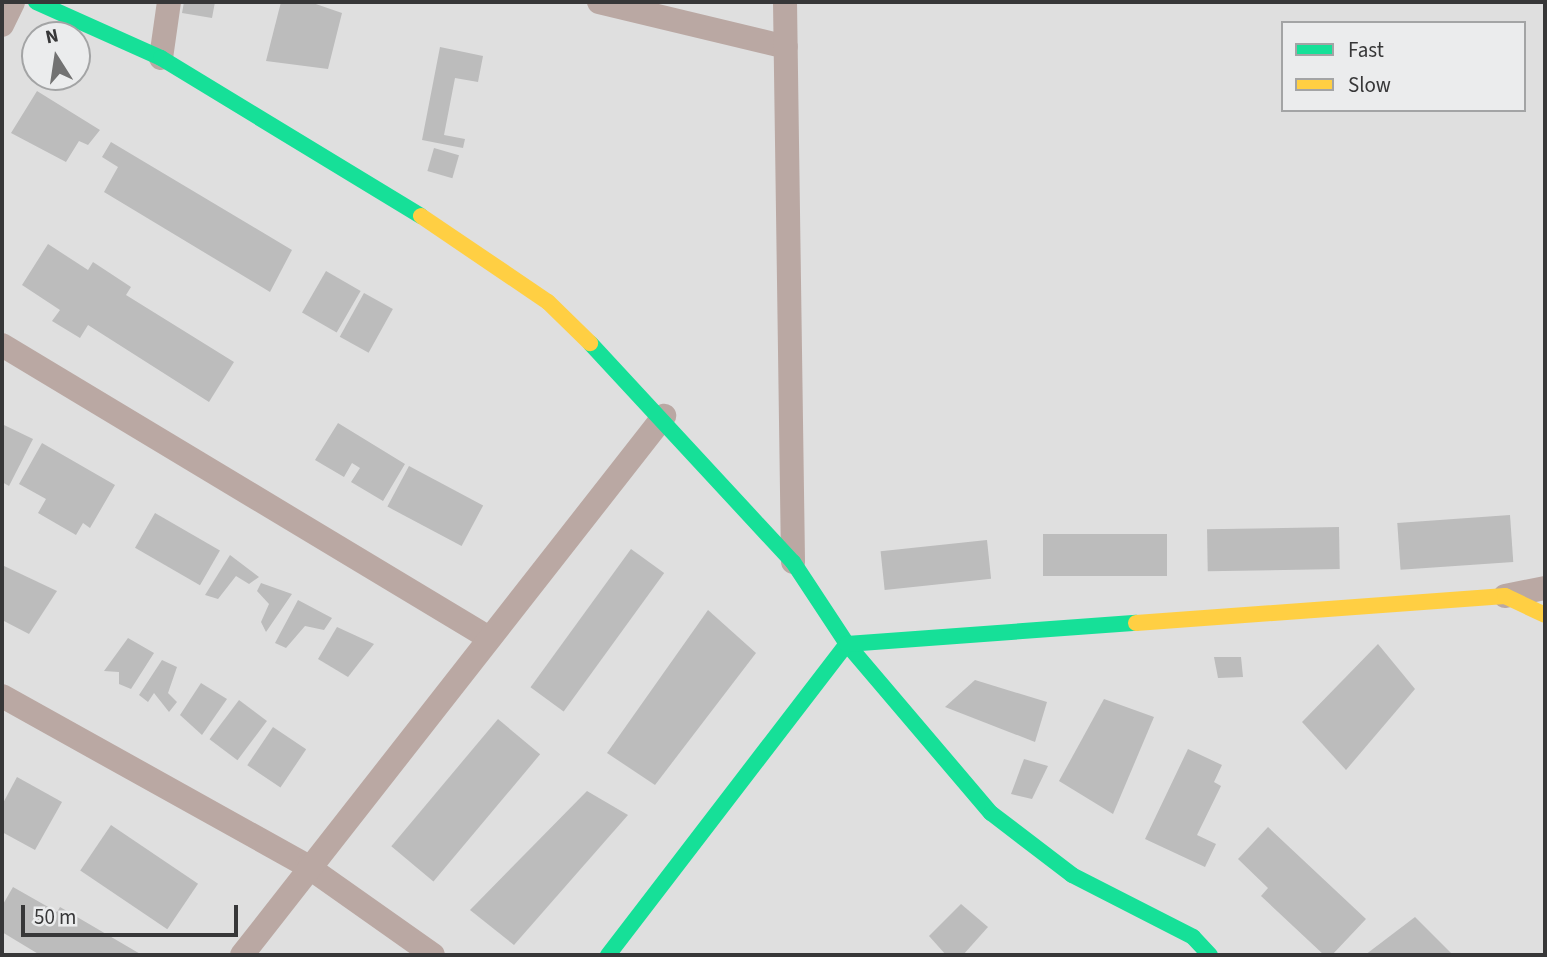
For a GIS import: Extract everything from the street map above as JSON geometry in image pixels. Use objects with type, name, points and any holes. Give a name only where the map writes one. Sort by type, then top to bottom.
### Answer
[{"type":"street","points":[[2,25],[13,2]]},
{"type":"street","points":[[36,2],[161,58],[415,212],[548,302],[664,416],[793,562],[847,643],[992,813],[1028,845],[1193,937],[1210,955]]},
{"type":"street","points":[[161,58],[169,2]]},
{"type":"street","points":[[599,2],[786,47]]},
{"type":"street","points":[[785,2],[793,562]]},
{"type":"street","points":[[2,345],[489,638]]},
{"type":"street","points":[[242,955],[307,866],[664,416]]},
{"type":"street","points":[[608,955],[847,643],[1505,596],[1545,588]]},
{"type":"street","points":[[1505,596],[1545,615]]},
{"type":"street","points":[[2,696],[307,866],[433,955]]},
{"type":"building","points":[[184,2],[215,2],[212,18],[182,13]]},
{"type":"building","points":[[281,2],[310,2],[342,13],[328,69],[266,61]]},
{"type":"building","points":[[440,47],[483,56],[478,82],[455,78],[444,135],[465,139],[463,148],[422,140]]},
{"type":"building","points":[[37,91],[100,130],[88,145],[79,141],[66,162],[11,133]]},
{"type":"building","points":[[111,142],[292,250],[270,292],[104,192],[118,167],[102,157]]},
{"type":"building","points":[[434,148],[459,155],[452,178],[427,171]]},
{"type":"building","points":[[48,244],[88,270],[93,262],[131,287],[126,295],[234,362],[209,402],[88,325],[80,338],[52,321],[60,310],[22,285]]},
{"type":"building","points":[[326,271],[361,291],[337,333],[302,313]]},
{"type":"building","points":[[364,293],[393,309],[369,353],[340,337]]},
{"type":"building","points":[[338,423],[405,464],[383,501],[351,482],[360,468],[352,463],[344,477],[315,460]]},
{"type":"building","points":[[4,425],[33,439],[9,486],[2,482]]},
{"type":"building","points":[[42,443],[115,485],[90,528],[83,523],[76,535],[38,513],[46,499],[19,484]]},
{"type":"building","points":[[409,466],[483,505],[462,546],[387,507]]},
{"type":"building","points":[[155,513],[220,550],[200,585],[135,548]]},
{"type":"building","points":[[1510,515],[1513,562],[1401,570],[1397,523]]},
{"type":"building","points":[[1339,527],[1340,569],[1208,571],[1207,529]]},
{"type":"building","points":[[1043,534],[1167,534],[1167,576],[1043,576]]},
{"type":"building","points":[[987,540],[991,579],[885,590],[881,551]]},
{"type":"building","points":[[631,549],[664,573],[564,711],[530,687]]},
{"type":"building","points":[[230,555],[259,577],[249,584],[236,576],[218,599],[205,595]]},
{"type":"building","points":[[2,565],[57,591],[29,634],[2,620]]},
{"type":"building","points":[[261,583],[292,594],[266,632],[261,622],[269,604],[257,591]]},
{"type":"building","points":[[298,600],[332,618],[324,630],[305,626],[286,648],[275,643]]},
{"type":"building","points":[[708,610],[756,653],[655,785],[607,753]]},
{"type":"building","points":[[337,627],[374,644],[348,677],[318,659]]},
{"type":"building","points":[[128,638],[154,653],[131,689],[119,684],[119,672],[104,671]]},
{"type":"building","points":[[1378,644],[1415,689],[1346,770],[1302,722]]},
{"type":"building","points":[[1214,657],[1241,657],[1243,677],[1218,678]]},
{"type":"building","points":[[162,660],[177,667],[168,693],[177,702],[169,712],[154,693],[148,702],[139,695]]},
{"type":"building","points":[[975,680],[1047,702],[1035,742],[945,707]]},
{"type":"building","points":[[201,683],[227,699],[202,735],[180,715]]},
{"type":"building","points":[[1104,699],[1154,717],[1113,814],[1059,781]]},
{"type":"building","points":[[239,700],[267,721],[237,760],[210,739]]},
{"type":"building","points":[[498,719],[540,754],[433,882],[391,846]]},
{"type":"building","points":[[273,727],[306,749],[280,788],[247,765]]},
{"type":"building","points":[[1188,749],[1222,765],[1214,782],[1221,786],[1197,835],[1216,844],[1205,867],[1145,839]]},
{"type":"building","points":[[1024,759],[1048,766],[1032,799],[1011,794]]},
{"type":"building","points":[[17,777],[62,802],[35,850],[2,832],[2,805]]},
{"type":"building","points":[[587,791],[628,815],[514,945],[470,910]]},
{"type":"building","points":[[111,825],[198,884],[167,929],[80,871]]},
{"type":"building","points":[[1268,827],[1366,919],[1332,955],[1324,955],[1261,896],[1268,888],[1238,859]]},
{"type":"building","points":[[13,887],[57,912],[60,907],[142,955],[40,955],[2,932],[2,906]]},
{"type":"building","points":[[961,904],[988,927],[963,955],[946,955],[929,936]]},
{"type":"building","points":[[1415,917],[1453,955],[1365,955]]},
{"type":"traffic: fast","points":[[36,2],[161,58],[421,216]]},
{"type":"traffic: fast","points":[[590,343],[793,562],[847,644],[991,813],[1072,875],[1193,937],[1210,955]]},
{"type":"traffic: fast","points":[[608,955],[847,644],[1136,623]]},
{"type":"traffic: slow","points":[[421,216],[548,302],[590,343]]},
{"type":"traffic: slow","points":[[1136,623],[1505,596],[1545,615]]}]
